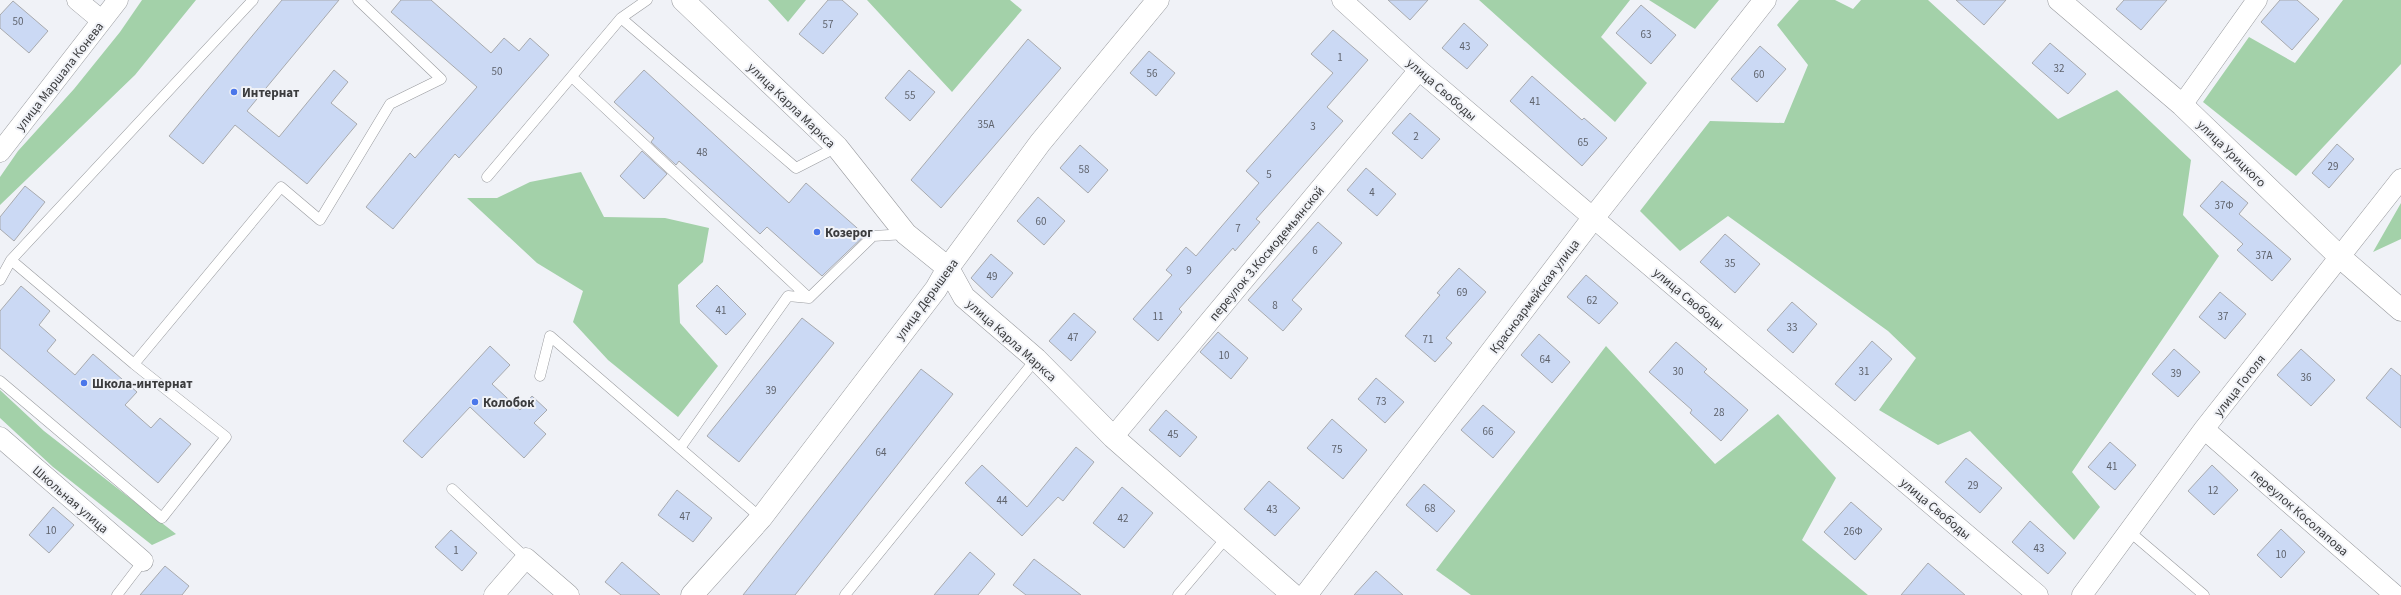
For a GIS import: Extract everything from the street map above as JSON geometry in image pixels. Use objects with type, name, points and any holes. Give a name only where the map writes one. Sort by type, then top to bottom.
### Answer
[{"type":"street","points":[[77,0],[102,20]]},
{"type":"street","name":"улица Маршала Конева","points":[[0,152],[118,0]]},
{"type":"street","name":"улица Карла Маркса","points":[[683,0],[837,147],[906,234],[948,268],[964,297],[1036,359],[1113,437],[1293,595]]},
{"type":"street","name":"улица Свободы","points":[[1342,0],[1419,70],[2038,595]]},
{"type":"street","name":"Красноармейская улица","points":[[1306,595],[1594,217],[1765,0]]},
{"type":"street","name":"улица Урицкого","points":[[2059,0],[2182,105],[2340,256],[2401,310]]},
{"type":"street","points":[[2182,105],[2256,0]]},
{"type":"street","name":"улица Дерышева","points":[[692,595],[761,518],[936,289],[948,268],[1040,143],[1106,61],[1150,3]]},
{"type":"street","name":"переулок З.Космодемьянской","points":[[1113,437],[1419,70]]},
{"type":"street","name":"улица Гоголя","points":[[2082,595],[2130,532],[2204,429],[2401,178]]},
{"type":"street","name":"переулок Косолапова","points":[[2204,429],[2395,595]]},
{"type":"street","name":"Школьная улица","points":[[0,437],[143,561]]},
{"type":"street","points":[[494,595],[526,558],[569,595]]},
{"type":"lane","points":[[0,280],[11,260],[253,0]]},
{"type":"lane","points":[[134,364],[280,187],[300,206],[320,220],[390,104],[441,79],[358,0]]},
{"type":"lane","points":[[487,178],[621,18],[647,0]]},
{"type":"lane","points":[[621,18],[796,168],[837,147]]},
{"type":"lane","points":[[572,77],[809,298]]},
{"type":"lane","points":[[680,448],[788,296],[809,298],[873,236],[906,234]]},
{"type":"lane","points":[[0,381],[162,518],[226,437],[134,364],[11,260]]},
{"type":"lane","points":[[540,376],[550,336],[761,518]]},
{"type":"lane","points":[[845,595],[1036,359]]},
{"type":"lane","points":[[452,489],[526,558]]},
{"type":"lane","points":[[2130,532],[2204,595]]},
{"type":"lane","points":[[1178,595],[1227,537]]},
{"type":"lane","points":[[117,595],[143,561]]},
{"type":"green space","points":[[142,0],[196,0],[135,75],[0,205],[0,177],[18,151],[74,89],[120,32]]},
{"type":"green space","points":[[768,0],[806,0],[788,22]]},
{"type":"green space","points":[[867,0],[1010,0],[1022,10],[952,92]]},
{"type":"green space","points":[[1479,0],[1630,0],[1601,37],[1647,83],[1615,122]]},
{"type":"green space","points":[[1649,0],[1719,0],[1695,29]]},
{"type":"green space","points":[[1799,0],[1835,0],[1853,9],[1861,0],[1928,0],[2058,119],[2117,90],[2191,160],[2183,215],[2219,256],[2072,472],[2100,507],[2074,540],[1970,431],[1938,445],[1879,410],[1916,358],[1888,331],[1728,216],[1680,251],[1640,211],[1710,121],[1784,123],[1808,65],[1777,25]]},
{"type":"green space","points":[[2343,0],[2401,0],[2401,64],[2296,176],[2203,102],[2249,37],[2295,63]]},
{"type":"green space","points":[[581,172],[604,217],[665,218],[709,228],[703,262],[678,285],[680,323],[718,366],[678,417],[608,360],[573,322],[583,291],[537,263],[467,198],[497,198],[530,182]]},
{"type":"green space","points":[[2401,203],[2401,239],[2373,252]]},
{"type":"green space","points":[[1606,346],[1715,464],[1778,414],[1836,478],[1802,540],[1868,595],[1471,595],[1436,570]]},
{"type":"green space","points":[[0,390],[44,431],[176,534],[152,545],[53,467],[0,418]]},
{"type":"building","name":"Интернат","points":[[282,0],[339,0],[247,111],[279,137],[334,70],[348,82],[331,103],[357,124],[307,184],[235,125],[203,164],[169,136]]},
{"type":"building","points":[[401,0],[431,0],[491,53],[504,38],[519,51],[530,38],[549,55],[459,158],[455,154],[393,229],[366,207],[410,153],[415,158],[477,87],[391,12]]},
{"type":"building","points":[[828,0],[842,0],[858,14],[823,54],[799,34]]},
{"type":"building","points":[[1388,0],[1428,0],[1410,20]]},
{"type":"building","points":[[1956,0],[2006,0],[1984,25]]},
{"type":"building","points":[[2124,0],[2167,0],[2141,30],[2116,9]]},
{"type":"building","points":[[2280,0],[2297,0],[2319,19],[2292,50],[2261,22]]},
{"type":"building","points":[[13,1],[48,31],[29,53],[0,28],[0,15]]},
{"type":"building","points":[[1641,5],[1676,35],[1651,64],[1616,33]]},
{"type":"building","points":[[1464,23],[1488,45],[1467,69],[1442,48]]},
{"type":"building","points":[[1333,30],[1368,60],[1327,107],[1343,121],[1256,219],[1260,222],[1235,251],[1233,248],[1179,309],[1182,312],[1158,341],[1133,319],[1172,275],[1166,270],[1186,247],[1196,256],[1259,183],[1246,171],[1333,73],[1311,54]]},
{"type":"building","points":[[1028,39],[1061,68],[941,208],[911,180]]},
{"type":"building","points":[[2050,43],[2086,74],[2068,94],[2032,63]]},
{"type":"building","points":[[1760,46],[1786,69],[1757,102],[1731,79]]},
{"type":"building","points":[[1149,51],[1175,73],[1156,96],[1130,73]]},
{"type":"building","points":[[644,70],[789,203],[806,183],[865,235],[822,276],[767,227],[760,234],[679,161],[676,165],[651,142],[654,138],[614,102]]},
{"type":"building","points":[[909,70],[935,92],[910,121],[885,98]]},
{"type":"building","points":[[1532,76],[1582,120],[1584,118],[1607,138],[1582,166],[1510,101]]},
{"type":"building","points":[[1410,113],[1440,139],[1422,159],[1392,133]]},
{"type":"building","points":[[2337,144],[2354,159],[2329,188],[2312,173]]},
{"type":"building","points":[[1080,145],[1108,170],[1088,193],[1060,168]]},
{"type":"building","points":[[642,151],[667,174],[644,199],[620,176]]},
{"type":"building","points":[[1366,168],[1396,194],[1377,216],[1347,190]]},
{"type":"building","points":[[2222,181],[2248,203],[2239,214],[2291,259],[2272,281],[2237,250],[2243,244],[2200,206]]},
{"type":"building","points":[[25,186],[45,202],[14,241],[0,229],[0,217]]},
{"type":"building","points":[[1038,197],[1065,221],[1044,245],[1017,221]]},
{"type":"building","points":[[1318,222],[1342,243],[1292,300],[1302,309],[1283,331],[1248,300]]},
{"type":"building","points":[[1725,234],[1760,264],[1735,293],[1700,262]]},
{"type":"building","points":[[991,254],[1013,273],[992,298],[971,278]]},
{"type":"building","points":[[1459,268],[1486,292],[1446,338],[1452,343],[1435,362],[1405,336],[1440,295],[1437,293]]},
{"type":"building","points":[[1586,275],[1618,303],[1599,324],[1567,297]]},
{"type":"building","points":[[717,285],[746,314],[726,335],[696,306]]},
{"type":"building","name":"Школа-интернат","points":[[21,286],[50,311],[39,325],[56,340],[47,351],[75,375],[93,354],[137,392],[125,405],[151,428],[160,418],[191,444],[158,483],[0,348],[0,311]]},
{"type":"building","points":[[2220,292],[2246,314],[2225,339],[2199,317]]},
{"type":"building","points":[[1792,302],[1817,324],[1793,353],[1767,330]]},
{"type":"building","points":[[1074,313],[1096,332],[1071,361],[1049,341]]},
{"type":"building","points":[[802,318],[834,343],[739,462],[707,436]]},
{"type":"building","points":[[1218,332],[1248,358],[1231,379],[1200,352]]},
{"type":"building","points":[[1539,334],[1570,362],[1552,383],[1521,355]]},
{"type":"building","points":[[1872,341],[1892,359],[1855,401],[1835,384]]},
{"type":"building","points":[[1676,342],[1707,369],[1704,372],[1748,410],[1721,441],[1690,413],[1692,410],[1649,372]]},
{"type":"building","name":"Колобок","points":[[490,346],[510,365],[492,384],[520,410],[532,396],[547,410],[534,423],[546,434],[524,458],[470,407],[422,458],[403,441]]},
{"type":"building","points":[[2174,349],[2200,372],[2178,397],[2152,374]]},
{"type":"building","points":[[2301,349],[2335,380],[2311,406],[2277,375]]},
{"type":"building","points":[[2391,368],[2401,376],[2401,428],[2366,398]]},
{"type":"building","points":[[921,369],[953,394],[795,595],[743,595]]},
{"type":"building","points":[[1376,378],[1404,402],[1385,423],[1358,399]]},
{"type":"building","points":[[1483,405],[1515,432],[1493,458],[1461,430]]},
{"type":"building","points":[[1166,410],[1197,437],[1180,457],[1149,430]]},
{"type":"building","points":[[1332,419],[1367,450],[1343,479],[1307,448]]},
{"type":"building","points":[[2110,442],[2136,465],[2115,490],[2088,467]]},
{"type":"building","points":[[1076,447],[1094,462],[1063,501],[1058,497],[1022,536],[965,483],[982,465],[1027,507]]},
{"type":"building","points":[[1966,458],[2002,488],[1980,513],[1945,482]]},
{"type":"building","points":[[2212,465],[2238,490],[2214,515],[2188,491]]},
{"type":"building","points":[[1269,481],[1300,508],[1275,536],[1244,509]]},
{"type":"building","points":[[1424,484],[1455,511],[1437,532],[1406,505]]},
{"type":"building","points":[[1122,487],[1153,513],[1124,548],[1093,523]]},
{"type":"building","points":[[677,490],[712,518],[693,542],[658,515]]},
{"type":"building","points":[[1851,502],[1882,529],[1855,560],[1824,532]]},
{"type":"building","points":[[53,507],[74,525],[49,553],[29,535]]},
{"type":"building","points":[[2030,521],[2066,553],[2048,574],[2012,542]]},
{"type":"building","points":[[2281,529],[2305,552],[2281,578],[2257,555]]},
{"type":"building","points":[[451,530],[477,553],[462,571],[435,547]]},
{"type":"building","points":[[970,552],[995,574],[978,595],[934,595]]},
{"type":"building","points":[[1034,559],[1081,595],[1026,595],[1013,585]]},
{"type":"building","points":[[622,562],[660,595],[621,595],[605,582]]},
{"type":"building","points":[[1928,563],[1965,595],[1901,595]]},
{"type":"building","points":[[165,566],[189,586],[182,595],[140,595]]},
{"type":"building","points":[[1376,571],[1403,595],[1354,595]]},
{"type":"place","name":"Интернат","points":[[234,92]]},
{"type":"place","name":"Козерог","points":[[817,232]]},
{"type":"place","name":"Школа-интернат","points":[[84,383]]},
{"type":"place","name":"Колобок","points":[[475,402]]}]
